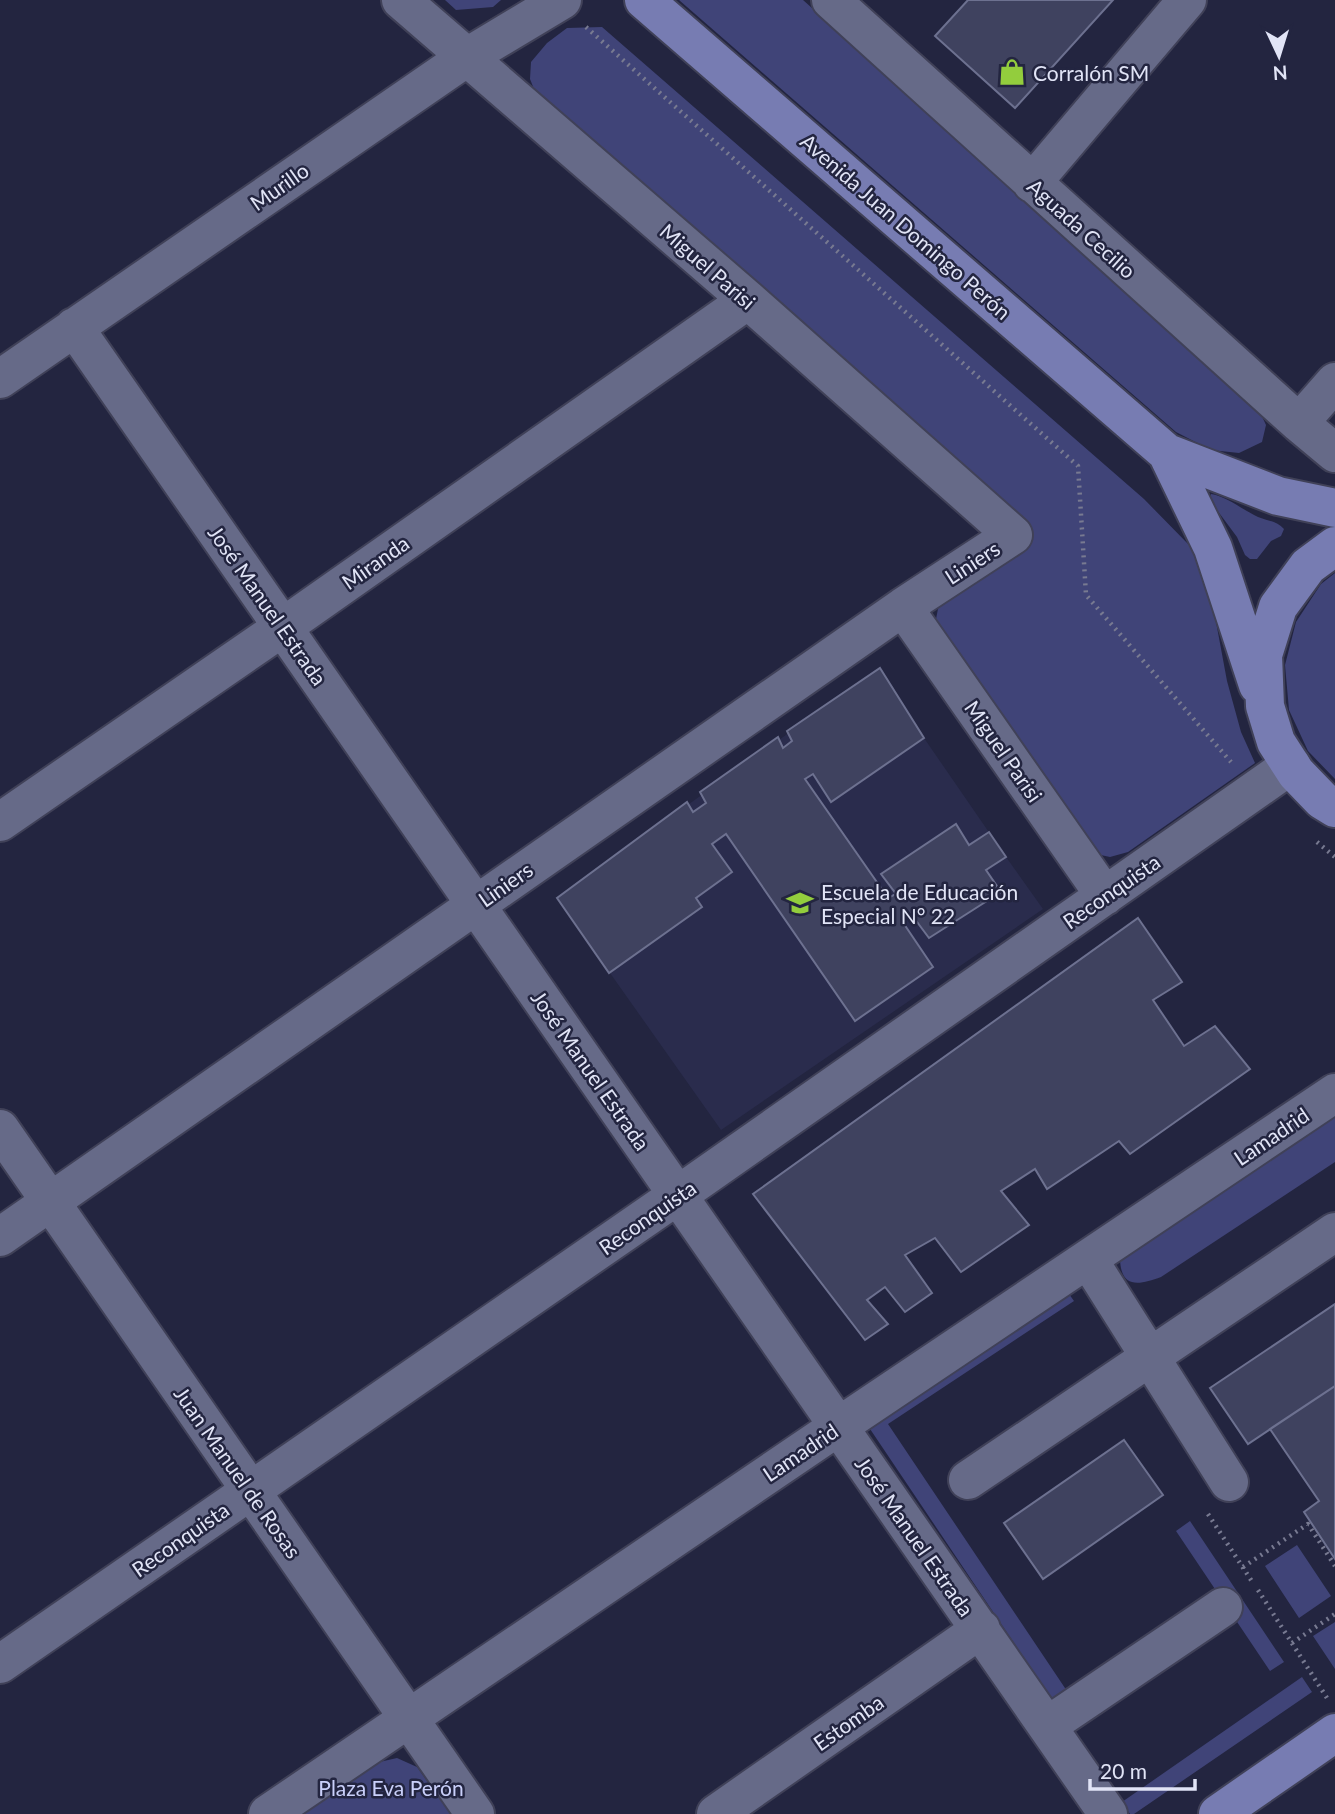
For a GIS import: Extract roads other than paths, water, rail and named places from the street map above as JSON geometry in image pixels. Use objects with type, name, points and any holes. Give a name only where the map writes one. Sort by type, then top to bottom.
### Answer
[{"type":"main road","name":"Avenida Juan Domingo Perón","points":[[645,0],[1167,453],[1278,496],[1335,508]]},
{"type":"main road","name":"Avenida Juan Domingo Perón","points":[[1167,453],[1213,548],[1276,741],[1327,815]]},
{"type":"main road","name":"Avenida Juan Domingo Perón","points":[[1265,706],[1263,655],[1278,607],[1308,566],[1335,546]]},
{"type":"main road","points":[[1218,1814],[1333,1718]]},
{"type":"street","name":"Miguel Parisi","points":[[401,0],[748,300],[1013,535]]},
{"type":"street","name":"Aguada Cecilio","points":[[831,0],[1031,183],[1335,453]]},
{"type":"street","points":[[1031,183],[1187,0]]},
{"type":"street","name":"Murillo","points":[[0,379],[467,57],[561,1]]},
{"type":"street","name":"Miranda","points":[[0,822],[748,300]]},
{"type":"street","name":"José Manuel Estrada","points":[[74,327],[1108,1814]]},
{"type":"street","points":[[1299,423],[1335,382]]},
{"type":"street","name":"Liniers","points":[[0,1237],[903,607],[1013,535]]},
{"type":"street","name":"Miguel Parisi","points":[[903,607],[1105,896]]},
{"type":"street","name":"Reconquista","points":[[0,1664],[678,1195],[1291,765]]},
{"type":"street","name":"Lamadrid","points":[[268,1814],[1335,1093]]},
{"type":"street","name":"Juan Manuel de Rosas","points":[[0,1129],[475,1814]]},
{"type":"street","points":[[968,1479],[1335,1232]]},
{"type":"street","points":[[1088,1259],[1229,1482]]},
{"type":"street","points":[[1047,1726],[1223,1607]]},
{"type":"street","name":"Estomba","points":[[716,1814],[981,1629]]},
{"type":"place","name":"Corralón SM","points":[[1012,72]]},
{"type":"place","name":"Escuela de Educación Especial N° 22","points":[[800,903]]},
{"type":"park label","name":"Plaza Eva Perón","points":[[391,1787]]}]
